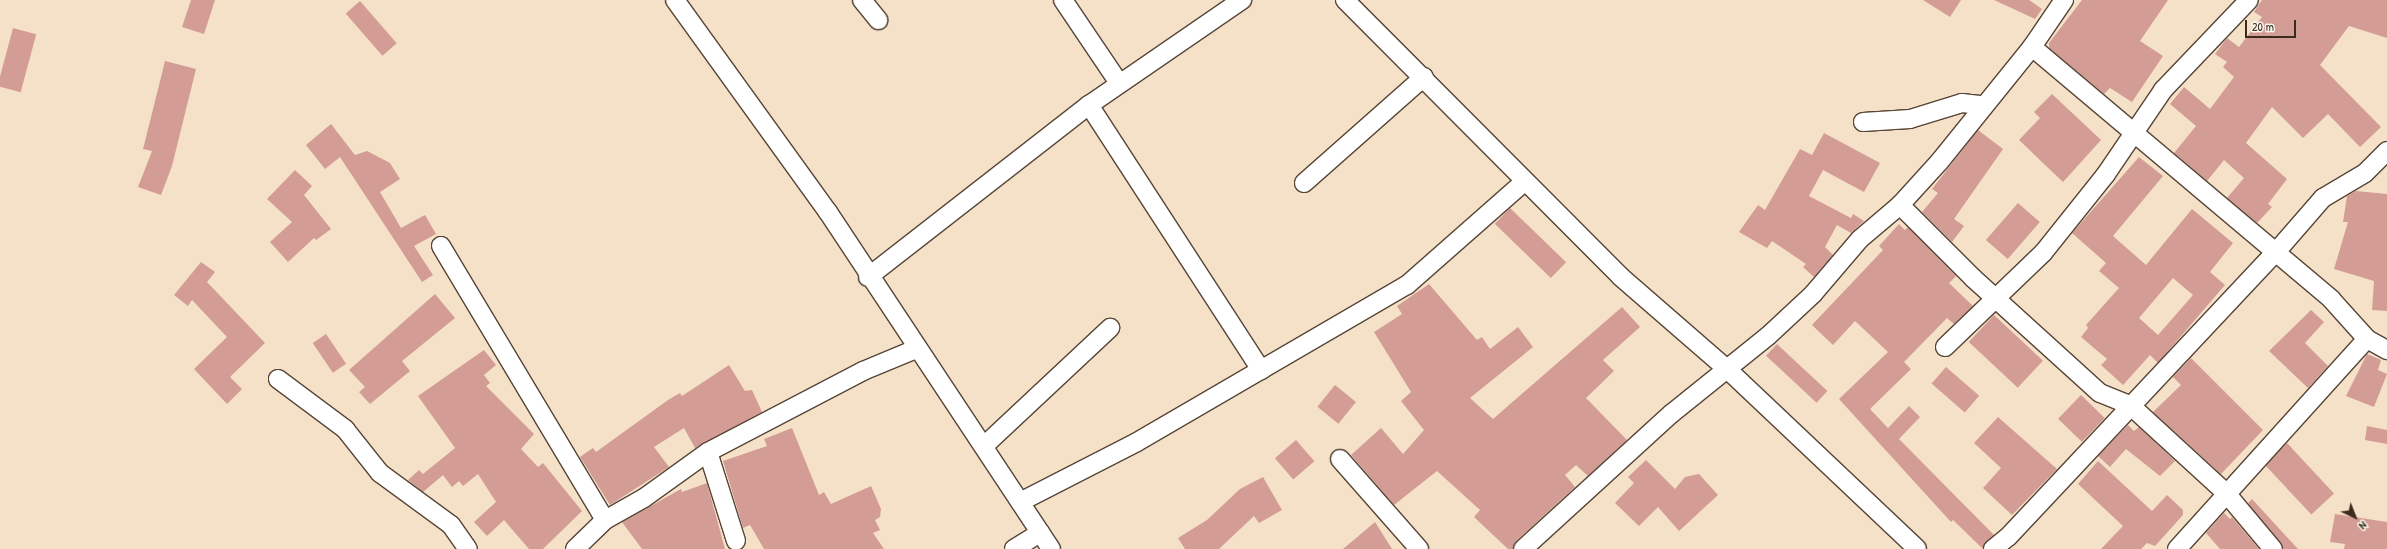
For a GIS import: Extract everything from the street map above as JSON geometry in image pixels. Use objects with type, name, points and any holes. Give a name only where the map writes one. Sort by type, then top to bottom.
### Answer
[{"type":"street","points":[[675,0],[828,212],[916,349],[984,446],[1051,549]]},
{"type":"street","points":[[862,0],[878,20]]},
{"type":"street","points":[[1063,0],[1119,83]]},
{"type":"street","points":[[868,276],[1089,105],[1242,0]]},
{"type":"street","points":[[1345,0],[1424,76],[1524,182],[1621,277],[1728,370],[1917,549]]},
{"type":"street","points":[[1523,549],[1670,414],[1728,370],[1814,294],[1860,239],[1900,205],[2032,47],[2064,0]]},
{"type":"street","points":[[1945,347],[2043,253],[2135,133],[2163,90],[2249,0]]},
{"type":"street","points":[[2032,47],[2276,252],[2331,300],[2367,339],[2387,350]]},
{"type":"street","points":[[1304,183],[1424,76]]},
{"type":"street","points":[[1863,122],[1910,119],[1962,104],[1982,105]]},
{"type":"street","points":[[1089,105],[1261,370]]},
{"type":"street","points":[[1993,549],[2008,537],[2130,405],[2276,252],[2323,198],[2365,173],[2387,151]]},
{"type":"street","points":[[1020,502],[1137,442],[1407,285],[1524,182]]},
{"type":"street","points":[[1900,205],[1973,278],[2100,393],[2130,405],[2226,493],[2273,549]]},
{"type":"street","points":[[442,246],[605,520]]},
{"type":"street","points":[[984,446],[1110,328]]},
{"type":"street","points":[[2177,549],[2226,493],[2367,339]]},
{"type":"street","points":[[575,549],[605,520],[644,498],[708,452],[863,371],[916,349]]},
{"type":"street","points":[[278,379],[345,429],[380,473],[451,525],[468,549]]},
{"type":"street","points":[[708,452],[736,542]]},
{"type":"street","points":[[1340,459],[1420,549]]},
{"type":"street","points":[[1014,549],[1040,533]]},
{"type":"building","points":[[191,0],[215,0],[204,34],[182,27]]},
{"type":"building","points":[[1923,0],[1961,0],[1950,17]]},
{"type":"building","points":[[1994,0],[2029,0],[2042,9],[2035,19]]},
{"type":"building","points":[[2082,0],[2168,0],[2140,41],[2163,56],[2132,102],[2110,88],[2104,94],[2049,48],[2049,43]]},
{"type":"building","points":[[2262,0],[2387,0],[2387,38],[2349,26],[2320,65],[2381,127],[2360,147],[2328,114],[2303,138],[2272,107],[2246,143],[2287,179],[2268,204],[2272,207],[2257,223],[2227,198],[2244,178],[2224,160],[2207,181],[2174,153],[2196,126],[2170,104],[2184,87],[2210,109],[2234,77],[2223,67],[2227,62],[2215,54],[2227,38],[2239,47],[2262,17],[2254,12]]},
{"type":"building","points":[[360,1],[397,43],[382,56],[346,13]]},
{"type":"building","points":[[13,28],[36,34],[21,92],[0,87],[0,77]]},
{"type":"building","points":[[165,61],[196,69],[172,166],[161,195],[138,187],[152,151],[143,149]]},
{"type":"building","points":[[2052,94],[2101,140],[2063,182],[2019,140],[2040,118],[2034,112]]},
{"type":"building","points":[[331,124],[355,155],[367,151],[390,163],[400,179],[380,192],[401,228],[425,215],[436,234],[414,246],[433,275],[422,282],[340,157],[325,169],[306,145]]},
{"type":"building","points":[[1978,130],[2003,149],[1954,219],[1964,226],[1952,242],[1922,212],[1938,193],[1932,189]]},
{"type":"building","points":[[1824,133],[1880,163],[1864,192],[1823,170],[1809,196],[1851,218],[1853,214],[1864,221],[1851,233],[1837,225],[1825,247],[1833,255],[1814,277],[1803,267],[1806,264],[1772,241],[1767,248],[1739,232],[1758,205],[1765,210],[1800,149],[1812,155]]},
{"type":"building","points":[[2139,157],[2163,176],[2113,236],[2146,265],[2192,209],[2233,243],[2210,272],[2225,285],[2158,363],[2150,355],[2123,385],[2101,365],[2107,359],[2081,337],[2088,328],[2086,325],[2119,288],[2099,271],[2106,263],[2072,233]],"holes":[[[2173,278],[2193,295],[2158,335],[2139,318]]]},
{"type":"building","points":[[295,170],[312,186],[304,195],[331,229],[316,240],[314,238],[288,262],[270,242],[292,222],[267,199]]},
{"type":"building","points":[[2356,191],[2387,194],[2387,311],[2372,310],[2374,281],[2334,269],[2348,222],[2343,222],[2347,196]]},
{"type":"building","points":[[2018,203],[2040,222],[2008,259],[1986,240]]},
{"type":"building","points":[[1510,208],[1566,262],[1551,278],[1495,224]]},
{"type":"building","points":[[1899,224],[1905,230],[1908,227],[1956,276],[1949,283],[1973,306],[1954,324],[1947,318],[1904,362],[1911,369],[1870,409],[1888,428],[1909,406],[1920,417],[1899,439],[1994,535],[1983,549],[1953,520],[1951,522],[1839,399],[1888,352],[1855,321],[1833,345],[1812,325],[1883,250],[1879,246]]},
{"type":"building","points":[[201,262],[215,272],[207,282],[265,343],[230,377],[242,389],[227,404],[194,369],[227,337],[192,300],[188,306],[174,295]]},
{"type":"building","points":[[1429,284],[1477,340],[1482,337],[1490,349],[1518,327],[1533,347],[1470,398],[1493,419],[1622,307],[1640,327],[1603,360],[1614,371],[1586,398],[1627,440],[1588,476],[1576,465],[1565,475],[1575,487],[1516,541],[1513,549],[1508,549],[1474,517],[1480,510],[1437,471],[1394,505],[1351,455],[1381,428],[1403,454],[1424,430],[1401,401],[1411,392],[1374,332],[1402,314],[1397,306]]},
{"type":"building","points":[[435,294],[455,318],[402,361],[410,371],[370,404],[359,392],[365,387],[349,370]]},
{"type":"building","points":[[2311,310],[2324,322],[2305,343],[2328,366],[2308,388],[2269,351]]},
{"type":"building","points":[[1994,315],[2043,361],[2018,388],[1969,342]]},
{"type":"building","points":[[326,334],[346,364],[333,373],[313,343]]},
{"type":"building","points":[[1777,344],[1827,391],[1817,403],[1766,356]]},
{"type":"building","points":[[484,350],[496,365],[484,375],[490,383],[486,386],[534,434],[521,449],[538,467],[543,463],[582,511],[543,549],[529,549],[504,520],[487,536],[474,522],[496,502],[478,474],[463,486],[459,481],[452,487],[443,475],[423,492],[408,480],[419,470],[423,474],[455,448],[418,396]]},
{"type":"building","points":[[2367,354],[2381,360],[2378,370],[2387,374],[2374,407],[2346,396]]},
{"type":"building","points":[[2191,358],[2263,430],[2221,474],[2153,412],[2181,385],[2173,377]]},
{"type":"building","points":[[729,365],[745,391],[752,390],[762,412],[695,448],[684,428],[654,447],[669,467],[610,505],[580,457],[593,448],[596,452],[668,400],[680,393],[682,396]]},
{"type":"building","points":[[1946,367],[1979,396],[1965,412],[1932,384]]},
{"type":"building","points":[[1335,385],[1356,402],[1338,424],[1317,407]]},
{"type":"building","points":[[2081,395],[2105,418],[2082,442],[2058,419]]},
{"type":"building","points":[[1998,417],[2057,469],[2012,515],[1983,488],[2001,468],[1974,443]]},
{"type":"building","points":[[2128,425],[2134,431],[2139,427],[2175,461],[2160,476],[2126,449],[2110,467],[2098,456]]},
{"type":"building","points":[[2367,426],[2387,430],[2387,444],[2365,440]]},
{"type":"building","points":[[792,428],[819,495],[824,492],[831,504],[871,486],[881,509],[880,517],[875,520],[880,530],[873,533],[884,549],[764,549],[750,525],[743,528],[723,461],[767,446],[764,439]]},
{"type":"building","points":[[1296,440],[1314,461],[1293,480],[1275,458]]},
{"type":"building","points":[[2287,443],[2334,493],[2311,515],[2264,464]]},
{"type":"building","points":[[1646,460],[1675,489],[1685,477],[1699,474],[1718,495],[1679,531],[1658,507],[1639,526],[1615,503],[1634,483],[1628,477]]},
{"type":"building","points":[[2098,461],[2152,511],[2167,495],[2183,510],[2183,515],[2155,546],[2147,543],[2141,549],[2101,549],[2123,526],[2078,484]]},
{"type":"building","points":[[1263,477],[1282,510],[1259,523],[1254,516],[1219,549],[1185,549],[1178,538],[1207,520],[1240,489]]},
{"type":"building","points":[[707,483],[725,549],[642,549],[622,522],[681,489],[682,492]]},
{"type":"building","points":[[2252,499],[2298,549],[2283,549],[2248,503]]},
{"type":"building","points":[[2224,513],[2230,519],[2232,517],[2259,549],[2220,549],[2206,533]]},
{"type":"building","points":[[2335,514],[2387,522],[2387,549],[2344,549],[2345,544],[2330,542]]},
{"type":"building","points":[[1375,522],[1392,549],[1343,549]]}]
